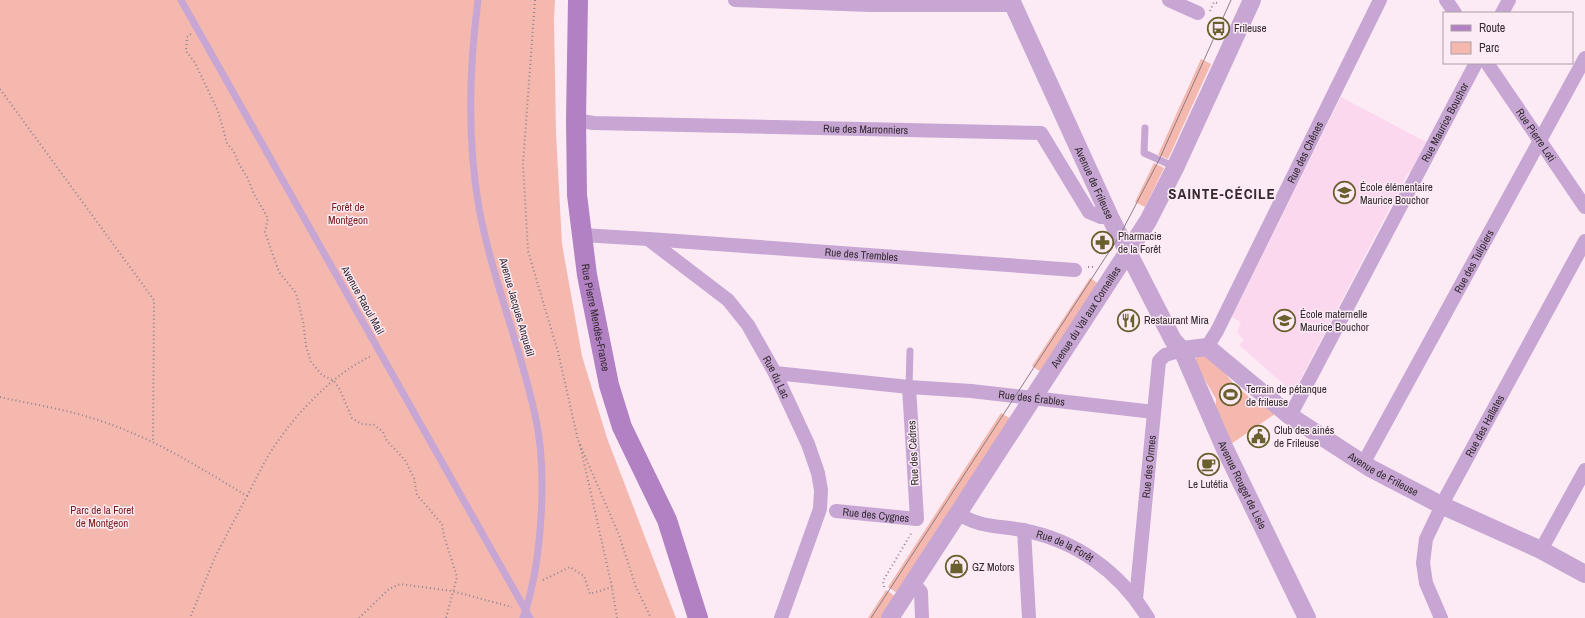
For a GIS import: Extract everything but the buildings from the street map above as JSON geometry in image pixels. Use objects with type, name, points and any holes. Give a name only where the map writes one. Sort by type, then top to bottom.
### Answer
[{"type":"main road","name":"Rue Pierre Mendès-France","points":[[578,0],[576,120],[577,195],[587,275],[609,385],[622,427],[667,520],[698,618]]},
{"type":"street","points":[[735,0],[870,5],[1012,3]]},
{"type":"street","points":[[1169,0],[1204,13]]},
{"type":"street","name":"Avenue du Val aux Corneilles","points":[[890,618],[1148,221],[1175,168],[1252,0]]},
{"type":"street","name":"Rue des Chênes","points":[[1207,347],[1221,324],[1380,0]]},
{"type":"street","points":[[1446,0],[1453,12]]},
{"type":"street","points":[[1503,12],[1509,0]]},
{"type":"street","name":"Avenue de Frileuse","points":[[1012,3],[1110,217],[1174,340],[1182,350]]},
{"type":"street","name":"Rue des Tulipiers","points":[[1363,464],[1585,58]]},
{"type":"street","name":"Rue Maurice Bouchor","points":[[1290,416],[1475,64]]},
{"type":"street","name":"Rue Pierre Loti","points":[[1488,64],[1585,207]]},
{"type":"street","name":"Rue des Marronniers","points":[[576,120],[593,123],[1041,133],[1089,212],[1101,217],[1110,217]]},
{"type":"street","points":[[582,235],[648,239]]},
{"type":"street","name":"Rue des Trembles","points":[[648,239],[1075,270]]},
{"type":"street","name":"Rue du Lac","points":[[648,239],[728,300],[748,325],[775,373],[808,444],[818,473],[821,490],[820,509],[781,618]]},
{"type":"street","name":"Rue des Hallates","points":[[1440,618],[1426,583],[1423,563],[1426,539],[1442,505],[1585,241]]},
{"type":"street","points":[[1182,350],[1207,347]]},
{"type":"street","name":"Avenue de Frileuse","points":[[1207,347],[1290,416],[1363,464],[1442,505],[1541,550],[1585,574]]},
{"type":"street","name":"Rue des Ormes","points":[[1136,599],[1159,361],[1165,355],[1182,350]]},
{"type":"street","name":"Avenue Rouget de Lisle","points":[[1182,350],[1224,447],[1307,618]]},
{"type":"street","name":"Rue des Érables","points":[[775,373],[909,387],[971,391],[1154,412]]},
{"type":"street","name":"Rue des Cèdres","points":[[909,387],[917,519]]},
{"type":"street","points":[[1541,550],[1585,470]]},
{"type":"street","name":"Rue des Cygnes","points":[[836,511],[917,519]]},
{"type":"street","name":"Rue de la Forêt","points":[[958,513],[968,520],[977,523],[1024,530],[1058,539],[1084,552],[1112,574],[1136,599],[1148,618]]},
{"type":"street","points":[[1024,530],[1029,618]]},
{"type":"street","points":[[913,583],[921,592],[922,618]]},
{"type":"lane","name":"Avenue Raoul Mail","points":[[182,0],[530,618]]},
{"type":"lane","name":"Avenue Jacques Anquetil","points":[[478,0],[470,95],[472,155],[479,208],[487,246],[536,417],[541,480],[541,518],[536,571],[523,618]]},
{"type":"lane","points":[[1145,128],[1144,153],[1175,168]]},
{"type":"lane","points":[[909,387],[910,351]]},
{"type":"path","points":[[535,0],[523,164],[528,251],[558,352],[612,587],[617,618]]},
{"type":"path","points":[[1204,13],[1214,2],[1217,3]]},
{"type":"path","points":[[198,30],[186,37],[186,51],[195,63],[218,111],[227,143],[234,152],[268,218],[265,232],[279,272],[296,293],[303,321],[306,346],[311,362],[322,375],[334,381],[339,388],[352,418],[361,424],[374,425],[383,432],[387,441],[405,460],[414,478],[417,495],[442,524],[444,536],[457,577],[452,591],[446,618]]},
{"type":"path","points":[[0,88],[154,300],[153,442]]},
{"type":"path","points":[[190,618],[215,557],[267,458],[289,426],[334,381],[355,364],[380,352]]},
{"type":"path","points":[[0,397],[95,419],[153,442],[182,456],[247,496]]},
{"type":"path","points":[[578,440],[619,535],[636,587],[652,618]]},
{"type":"path","points":[[884,587],[883,581],[915,527],[917,519]]},
{"type":"path","points":[[532,586],[570,567],[584,576],[590,594],[612,587]]},
{"type":"path","points":[[359,618],[389,589],[400,584],[452,591],[526,610]]},
{"type":"shaded area","name":"École élémentaire Maurice Bouchor","points":[[1341,97],[1426,142],[1410,174],[1408,173],[1296,388],[1289,389],[1239,345],[1244,340],[1237,332],[1241,322],[1232,317]]},
{"type":"green space","name":"Forêt de Montgeon","points":[[0,0],[555,0],[556,133],[562,244],[582,356],[607,438],[676,618],[0,618]]},
{"type":"green space","points":[[1201,59],[1211,64],[1168,159],[1158,155]]},
{"type":"green space","points":[[1154,163],[1164,168],[1145,207],[1135,202]]},
{"type":"green space","points":[[1090,278],[1099,284],[1041,372],[1032,366]]},
{"type":"green space","points":[[1200,354],[1212,358],[1234,384],[1254,401],[1268,408],[1275,414],[1231,444],[1215,414],[1216,399],[1195,363],[1196,357]]},
{"type":"green space","points":[[1001,413],[1011,419],[897,593],[888,587]]},
{"type":"green space","points":[[886,590],[895,596],[881,618],[868,618]]},
{"type":"tram line","points":[[871,618],[1120,235],[1159,160],[1231,0]]},
{"type":"place","name":"Frileuse","points":[[1218,28]]},
{"type":"place","name":"École élémentaire Maurice Bouchor","points":[[1345,193]]},
{"type":"place","name":"Pharmacie de la Forêt","points":[[1103,242]]},
{"type":"place","name":"Restaurant Mira","points":[[1129,320]]},
{"type":"place","name":"École maternelle Maurice Bouchor","points":[[1284,320]]},
{"type":"place","name":"Terrain de pétanque de frileuse","points":[[1230,395]]},
{"type":"place","name":"Club des ainés de Frileuse","points":[[1258,436]]},
{"type":"place","name":"Le Lutétia","points":[[1208,464]]},
{"type":"place","name":"GZ Motors","points":[[957,567]]},
{"type":"district","name":"SAINTE-CÉCILE","points":[[1222,193]]},
{"type":"park label","name":"Parc de la Foret de Montgeon","points":[[102,516]]}]
